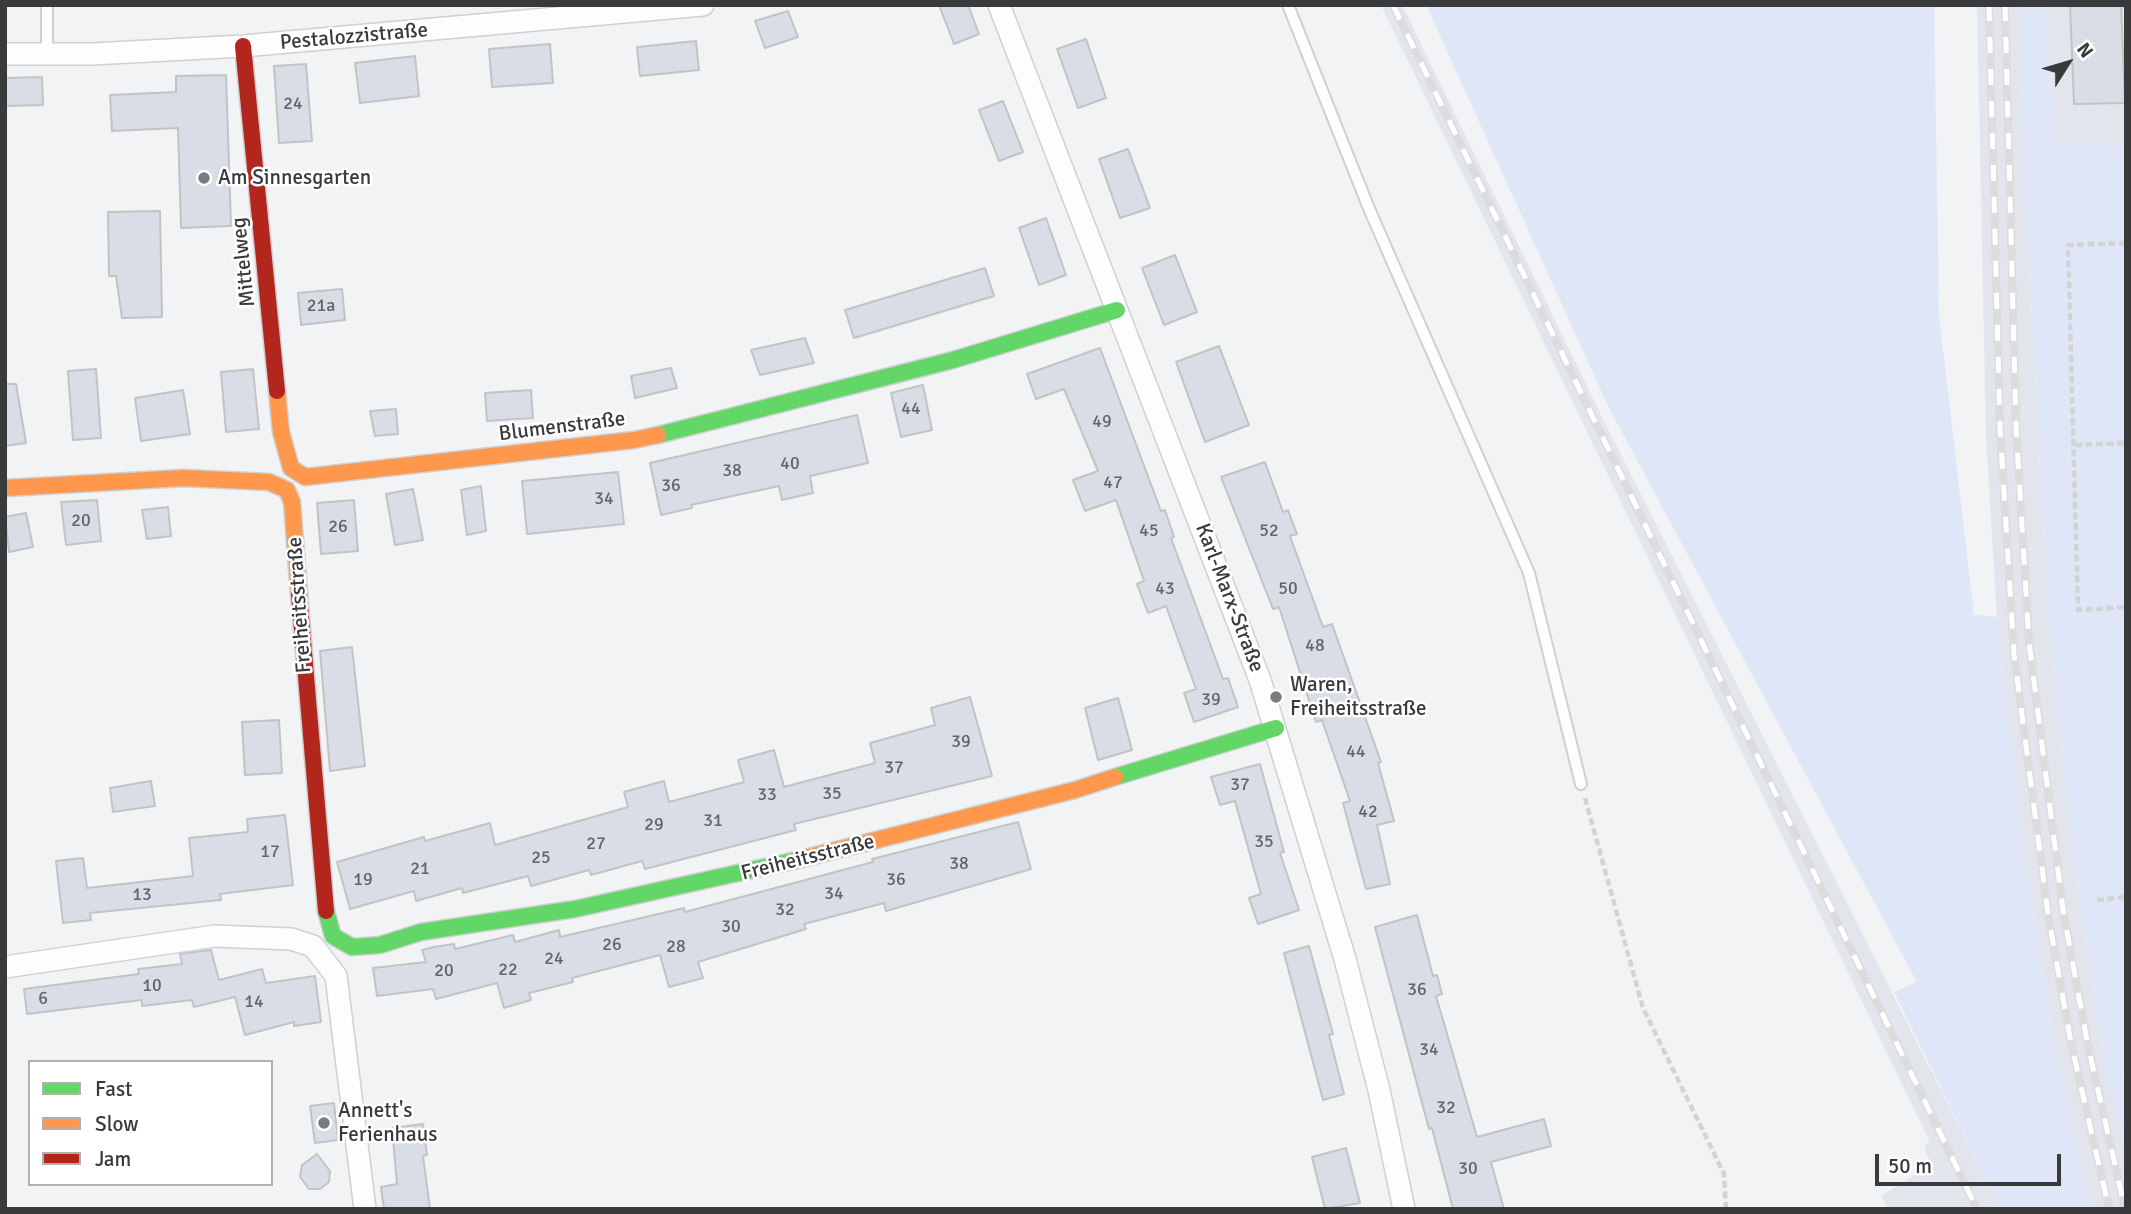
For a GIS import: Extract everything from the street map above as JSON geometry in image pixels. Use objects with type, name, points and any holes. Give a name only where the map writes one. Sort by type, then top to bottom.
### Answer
[{"type":"street","name":"Pestalozzistraße","points":[[5,54],[136,52],[243,46],[703,5]]},
{"type":"street","name":"Karl-Marx-Straße","points":[[999,5],[1276,728],[1352,985],[1379,1090],[1404,1209]]},
{"type":"street","name":"Mittelweg","points":[[243,46],[281,432],[285,454],[293,471]]},
{"type":"street","name":"Blumenstraße","points":[[293,471],[310,478],[634,440],[727,419],[953,360],[1117,310]]},
{"type":"street","points":[[5,488],[183,478],[258,481],[281,485]]},
{"type":"street","name":"Freiheitsstraße","points":[[281,485],[292,502],[325,943],[336,976],[365,1209]]},
{"type":"street","name":"Freiheitsstraße","points":[[5,967],[215,936],[299,940],[352,947],[380,945],[421,932],[575,909],[748,873],[1075,790],[1190,752],[1276,728]]},
{"type":"lane","points":[[47,5],[47,53]]},
{"type":"lane","points":[[1289,5],[1370,211],[1530,573],[1581,784]]},
{"type":"lane","points":[[281,485],[293,471]]},
{"type":"path","points":[[2126,243],[2068,245],[2078,610],[2126,607]]},
{"type":"path","points":[[2075,445],[2126,443]]},
{"type":"path","points":[[1581,784],[1643,1008],[1724,1174],[1726,1209]]},
{"type":"path","points":[[2097,900],[2126,897]]},
{"type":"shaded area","points":[[1381,5],[1402,5],[1601,415],[2001,1209],[1888,1209],[1881,1196],[1931,1165],[1924,1146],[1930,1142]]},
{"type":"shaded area","points":[[1426,5],[1934,5],[1939,315],[1974,615],[1997,617],[2024,852],[2055,1047],[2091,1209],[2001,1209],[1894,992],[1917,982],[1609,408]]},
{"type":"shaded area","points":[[1977,5],[2020,5],[2023,149],[2048,617],[2071,843],[2107,1079],[2126,1146],[2126,1209],[2091,1209],[2055,1047],[2024,852],[1997,617],[1986,436]]},
{"type":"shaded area","points":[[2020,5],[2046,5],[2056,146],[2126,145],[2126,1075],[2122,1076],[2126,1090],[2126,1146],[2107,1079],[2071,843],[2048,617],[2023,149]]},
{"type":"shaded area","points":[[2046,5],[2126,5],[2126,145],[2056,147]]},
{"type":"building","points":[[939,5],[968,5],[979,34],[954,44]]},
{"type":"building","points":[[2070,5],[2121,5],[2125,103],[2074,104]]},
{"type":"building","points":[[788,11],[798,37],[765,48],[755,21]]},
{"type":"building","points":[[1086,39],[1106,98],[1078,108],[1057,49]]},
{"type":"building","points":[[696,41],[699,70],[640,76],[637,47]]},
{"type":"building","points":[[550,44],[553,83],[492,87],[489,49]]},
{"type":"building","points":[[415,56],[419,96],[360,103],[355,63]]},
{"type":"building","points":[[306,64],[312,141],[279,143],[274,66]]},
{"type":"building","name":"Am Sinnesgarten","points":[[226,75],[231,226],[181,228],[178,128],[112,131],[110,95],[176,92],[176,76]]},
{"type":"building","points":[[42,77],[43,105],[5,106],[5,78]]},
{"type":"building","points":[[1003,101],[1023,152],[999,161],[979,110]]},
{"type":"building","points":[[1128,149],[1150,208],[1120,218],[1099,159]]},
{"type":"building","points":[[160,211],[162,317],[122,318],[116,276],[109,276],[108,212]]},
{"type":"building","points":[[1046,218],[1066,275],[1039,285],[1019,228]]},
{"type":"building","points":[[1175,255],[1197,312],[1164,325],[1142,268]]},
{"type":"building","points":[[985,268],[994,296],[854,338],[845,310]]},
{"type":"building","points":[[342,289],[345,320],[301,325],[298,293]]},
{"type":"building","points":[[805,338],[814,363],[760,375],[751,350]]},
{"type":"building","points":[[1219,346],[1249,425],[1205,442],[1176,362]]},
{"type":"building","points":[[1100,348],[1161,511],[1165,510],[1174,537],[1171,538],[1223,679],[1228,678],[1238,707],[1194,722],[1184,693],[1196,689],[1166,606],[1148,613],[1137,584],[1144,581],[1116,500],[1085,511],[1073,480],[1098,471],[1064,389],[1036,399],[1027,374]]},
{"type":"building","points":[[671,368],[677,388],[635,398],[631,376]]},
{"type":"building","points":[[96,369],[101,438],[73,440],[68,371]]},
{"type":"building","points":[[253,369],[259,429],[226,432],[221,372]]},
{"type":"building","points":[[5,384],[16,384],[26,443],[5,446]]},
{"type":"building","points":[[923,385],[932,430],[901,437],[891,393]]},
{"type":"building","points":[[183,390],[190,434],[141,441],[135,398]]},
{"type":"building","points":[[531,390],[533,418],[487,421],[485,393]]},
{"type":"building","points":[[396,409],[398,434],[375,436],[370,411]]},
{"type":"building","points":[[857,415],[868,463],[810,476],[813,493],[782,500],[779,486],[691,505],[692,508],[661,515],[650,463]]},
{"type":"building","points":[[1265,462],[1283,512],[1288,510],[1297,534],[1290,536],[1323,627],[1332,624],[1381,762],[1378,763],[1394,821],[1377,825],[1390,884],[1366,889],[1343,803],[1350,801],[1322,720],[1316,722],[1279,607],[1273,609],[1221,477]]},
{"type":"building","points":[[618,472],[624,524],[527,534],[522,481]]},
{"type":"building","points":[[481,486],[486,531],[467,535],[461,490]]},
{"type":"building","points":[[413,489],[423,540],[395,545],[386,494]]},
{"type":"building","points":[[97,500],[101,541],[66,545],[61,502]]},
{"type":"building","points":[[354,500],[358,551],[321,554],[317,503]]},
{"type":"building","points":[[168,507],[171,536],[147,539],[142,510]]},
{"type":"building","points":[[26,513],[33,547],[9,552],[5,517]]},
{"type":"building","points":[[352,647],[365,766],[330,771],[320,651]]},
{"type":"building","points":[[970,697],[992,776],[794,824],[796,830],[645,869],[642,861],[591,875],[589,870],[531,886],[528,876],[463,893],[462,888],[416,901],[414,891],[350,909],[337,862],[424,837],[425,841],[490,823],[495,845],[628,807],[624,792],[664,781],[669,802],[744,782],[738,760],[774,750],[784,787],[875,763],[870,743],[935,725],[931,708]]},
{"type":"building","points":[[1118,698],[1132,750],[1098,760],[1085,708]]},
{"type":"building","points":[[279,720],[282,773],[245,775],[242,722]]},
{"type":"building","points":[[1260,764],[1284,852],[1280,853],[1299,910],[1258,924],[1249,898],[1261,894],[1235,801],[1220,805],[1211,777]]},
{"type":"building","points":[[151,781],[155,806],[113,812],[110,788]]},
{"type":"building","points":[[285,815],[293,885],[220,894],[221,900],[90,913],[91,920],[63,923],[56,861],[83,858],[87,888],[193,876],[189,838],[248,832],[247,819]]},
{"type":"building","points":[[1018,822],[1031,869],[886,911],[884,903],[804,924],[806,929],[698,962],[703,978],[669,987],[660,955],[572,978],[573,982],[529,993],[531,1000],[504,1008],[497,983],[436,999],[433,989],[377,996],[373,968],[426,962],[422,950],[454,944],[455,949],[513,935],[515,942],[559,930],[560,937],[684,908],[685,912],[873,862],[872,859]]},
{"type":"building","points":[[1417,915],[1433,976],[1437,975],[1442,994],[1436,996],[1477,1137],[1544,1119],[1551,1146],[1491,1162],[1504,1209],[1453,1209],[1432,1128],[1429,1129],[1375,927]]},
{"type":"building","points":[[1309,946],[1333,1034],[1329,1035],[1344,1094],[1323,1100],[1284,953]]},
{"type":"building","points":[[211,950],[219,980],[262,969],[266,983],[315,976],[321,1022],[294,1026],[294,1022],[245,1035],[235,997],[194,1007],[192,1000],[142,1006],[142,1000],[27,1014],[24,989],[139,974],[138,969],[182,964],[180,954]]},
{"type":"building","name":"Annett's Ferienhaus","points":[[334,1103],[338,1140],[315,1143],[310,1106]]},
{"type":"building","points":[[423,1124],[427,1155],[423,1156],[430,1209],[384,1209],[381,1187],[397,1184],[392,1128]]},
{"type":"building","points":[[1346,1148],[1360,1203],[1325,1209],[1312,1157]]},
{"type":"building","points":[[317,1154],[330,1171],[329,1182],[320,1189],[309,1189],[300,1177],[302,1165]]},
{"type":"railway","points":[[1393,5],[1977,1209]]},
{"type":"railway","points":[[1989,5],[2000,428],[2014,654],[2048,914],[2071,1043],[2109,1209]]},
{"type":"railway","points":[[2005,5],[2016,427],[2029,642],[2063,910],[2087,1041],[2125,1209]]},
{"type":"traffic: fast","points":[[658,435],[953,360],[1117,310]]},
{"type":"traffic: fast","points":[[1115,777],[1276,728]]},
{"type":"traffic: fast","points":[[326,911],[333,936],[352,947],[380,945],[421,932],[575,909],[797,860]]},
{"type":"traffic: slow","points":[[277,391],[281,432],[291,468],[305,477],[634,440],[658,435]]},
{"type":"traffic: slow","points":[[5,488],[183,478],[269,482],[287,490],[292,502],[299,594]]},
{"type":"traffic: slow","points":[[797,860],[1075,790],[1115,777]]},
{"type":"traffic: jam","points":[[243,46],[277,391]]},
{"type":"traffic: jam","points":[[299,594],[326,911]]},
{"type":"place","name":"Am Sinnesgarten","points":[[204,178]]},
{"type":"place","name":"Waren, Freiheitsstraße","points":[[1276,697]]},
{"type":"place","name":"Annett's Ferienhaus","points":[[324,1123]]}]
